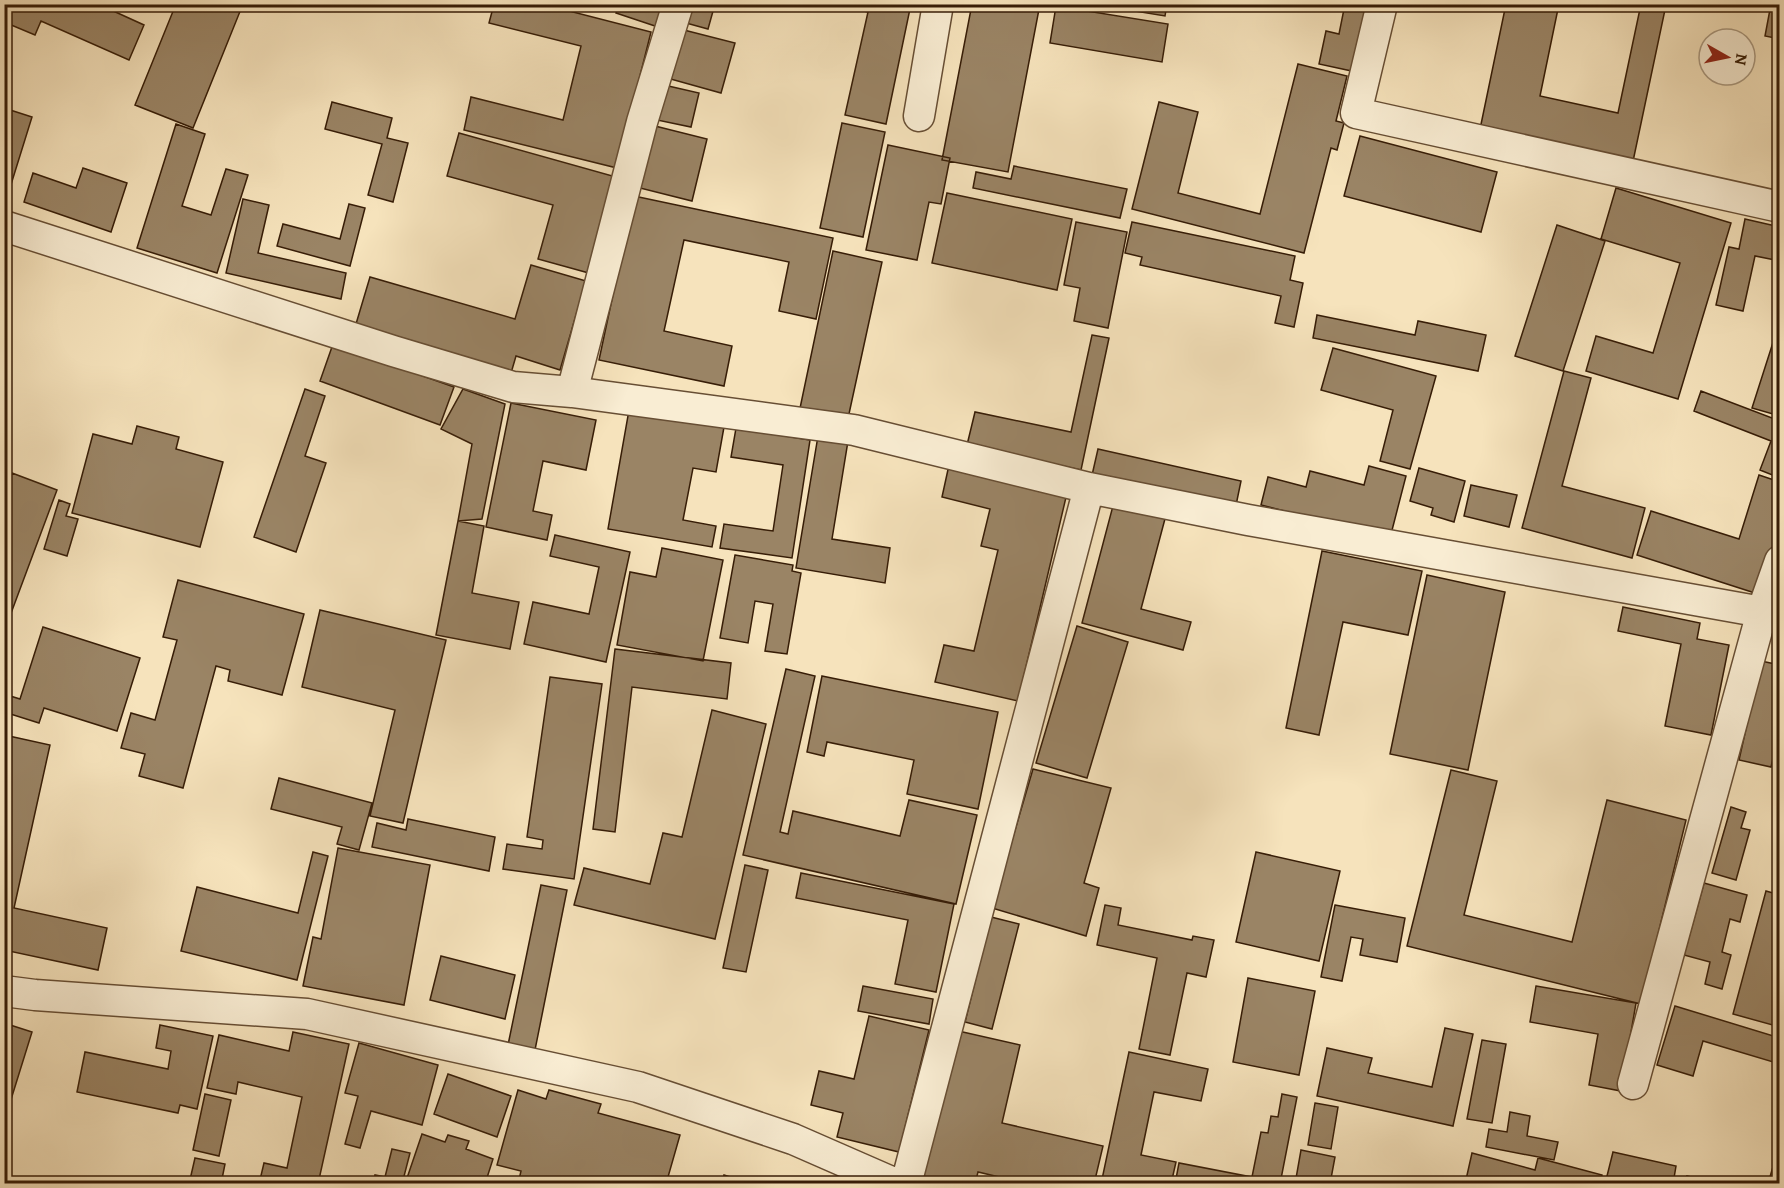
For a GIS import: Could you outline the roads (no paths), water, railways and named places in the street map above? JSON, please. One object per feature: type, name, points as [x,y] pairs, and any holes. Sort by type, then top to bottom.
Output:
[{"type":"street","points":[[572,392],[642,122],[678,4]]},
{"type":"street","points":[[919,116],[938,4]]},
{"type":"street","points":[[1382,4],[1356,113],[1779,207]]},
{"type":"street","points":[[4,226],[393,351],[513,387],[572,392],[854,430],[1089,488],[1248,520],[1762,612]]},
{"type":"street","points":[[906,1184],[1089,488]]},
{"type":"street","points":[[1633,1084],[1762,612],[1779,561]]},
{"type":"street","points":[[4,991],[307,1014],[638,1088],[792,1139],[896,1184]]}]
